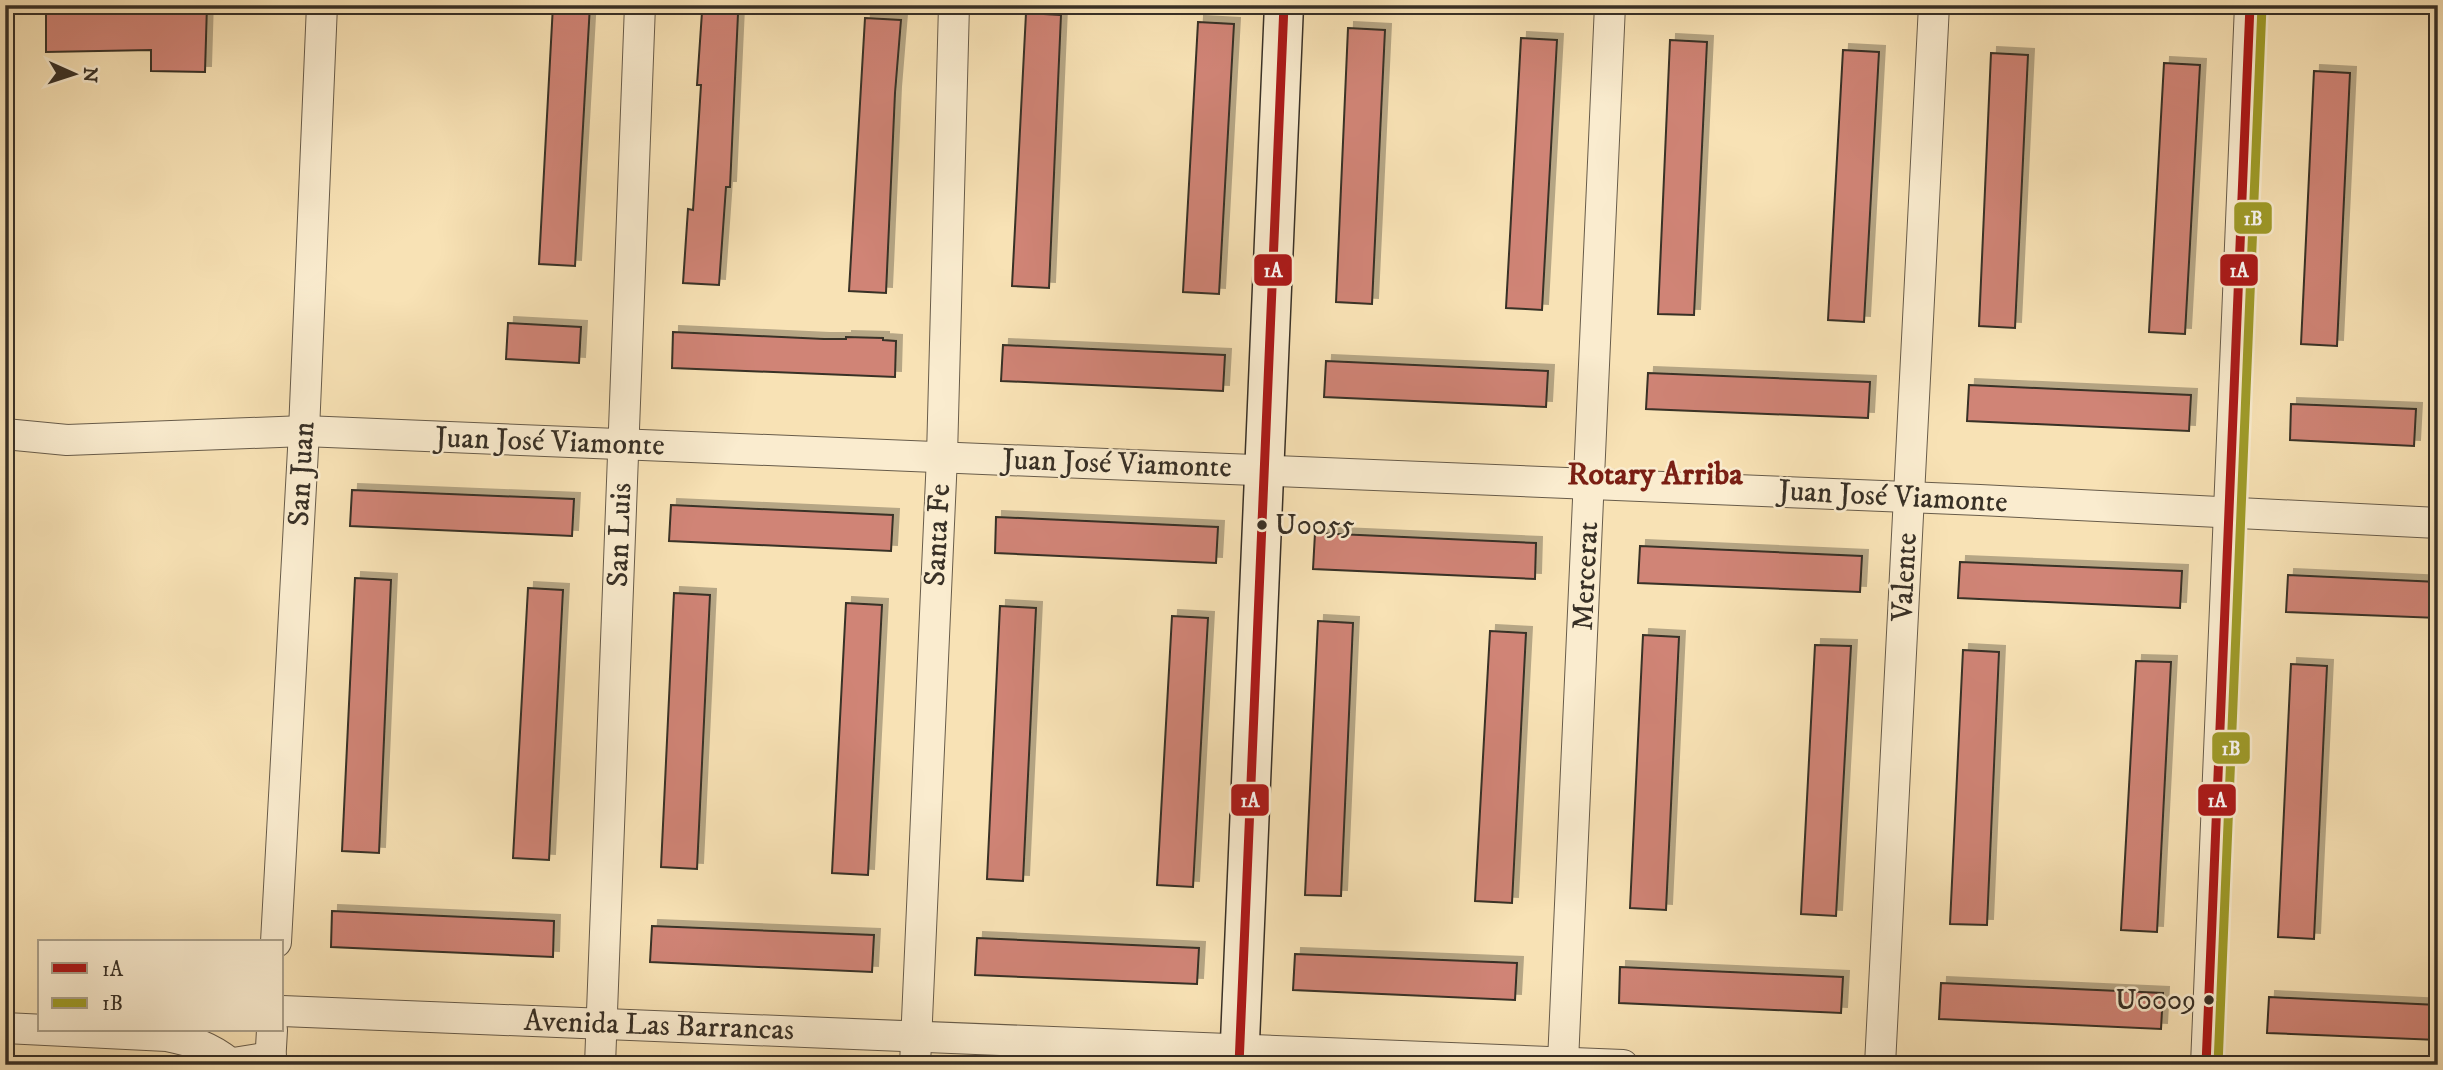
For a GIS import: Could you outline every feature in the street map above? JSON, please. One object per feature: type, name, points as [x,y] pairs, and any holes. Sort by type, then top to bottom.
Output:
[{"type":"street","name":"San Juan","points":[[276,940],[304,431],[323,5]]},
{"type":"street","name":"San Luis","points":[[600,1065],[640,5]]},
{"type":"street","name":"Santa Fe","points":[[916,1051],[942,456],[954,5]]},
{"type":"street","points":[[1239,1057],[1284,5]]},
{"type":"street","name":"Mercerat","points":[[1563,1062],[1610,5]]},
{"type":"street","name":"Valente","points":[[1880,1065],[1934,5]]},
{"type":"street","points":[[2206,1065],[2250,5]]},
{"type":"street","name":"Juan José Viamonte","points":[[5,434],[67,440],[304,431],[1909,497],[2438,523]]},
{"type":"street","name":"Avenida Las Barrancas","points":[[284,1011],[601,1024],[916,1051],[1623,1065]]},
{"type":"street","points":[[5,1028],[38,1030]]},
{"type":"street","points":[[86,1032],[167,1036],[214,1050],[225,1064],[271,1050]]},
{"type":"building","points":[[152,5],[207,5],[205,72],[151,71],[151,50],[46,52],[46,9],[152,8]]},
{"type":"building","points":[[553,5],[590,5],[575,266],[539,264]]},
{"type":"building","points":[[702,12],[738,14],[730,187],[726,187],[719,285],[683,283],[688,209],[693,210],[701,85],[697,85]]},
{"type":"building","points":[[1026,13],[1061,15],[1049,288],[1012,286]]},
{"type":"building","points":[[865,18],[901,20],[886,293],[849,291]]},
{"type":"building","points":[[1198,22],[1234,24],[1219,294],[1183,292]]},
{"type":"building","points":[[1348,28],[1385,30],[1372,304],[1336,302]]},
{"type":"building","points":[[1521,38],[1557,40],[1542,310],[1506,308]]},
{"type":"building","points":[[1670,40],[1707,42],[1694,315],[1658,314]]},
{"type":"building","points":[[1843,50],[1879,52],[1864,322],[1828,320]]},
{"type":"building","points":[[1991,53],[2028,55],[2015,328],[1979,326]]},
{"type":"building","points":[[2164,63],[2200,65],[2185,334],[2149,332]]},
{"type":"building","points":[[2314,71],[2350,73],[2337,346],[2301,344]]},
{"type":"building","points":[[508,323],[581,327],[579,363],[506,359]]},
{"type":"building","points":[[673,332],[824,339],[883,338],[896,341],[895,377],[672,368]]},
{"type":"building","points":[[1003,345],[1225,355],[1223,391],[1001,381]]},
{"type":"building","points":[[1326,361],[1548,371],[1546,407],[1324,397]]},
{"type":"building","points":[[1648,373],[1870,382],[1868,418],[1646,409]]},
{"type":"building","points":[[1969,385],[2191,395],[2189,431],[1967,421]]},
{"type":"building","points":[[2291,404],[2416,409],[2414,446],[2290,440]]},
{"type":"building","points":[[352,490],[574,499],[572,536],[350,526]]},
{"type":"building","points":[[671,505],[893,515],[891,551],[669,541]]},
{"type":"building","points":[[996,517],[1218,527],[1216,563],[995,553]]},
{"type":"building","points":[[1315,533],[1536,543],[1535,579],[1313,569]]},
{"type":"building","points":[[1640,546],[1862,556],[1860,592],[1638,583]]},
{"type":"building","points":[[1960,562],[2182,571],[2180,608],[1958,598]]},
{"type":"building","points":[[2288,575],[2438,582],[2438,618],[2286,612]]},
{"type":"building","points":[[355,578],[391,580],[379,853],[342,851]]},
{"type":"building","points":[[528,588],[563,590],[549,860],[513,858]]},
{"type":"building","points":[[674,593],[710,595],[697,869],[661,867]]},
{"type":"building","points":[[846,603],[882,605],[868,875],[832,873]]},
{"type":"building","points":[[1000,606],[1036,608],[1023,881],[987,879]]},
{"type":"building","points":[[1172,616],[1208,618],[1193,887],[1157,885]]},
{"type":"building","points":[[1318,621],[1353,623],[1341,896],[1305,895]]},
{"type":"building","points":[[1490,631],[1526,633],[1512,903],[1475,901]]},
{"type":"building","points":[[1643,635],[1679,637],[1666,910],[1630,908]]},
{"type":"building","points":[[1815,645],[1851,646],[1836,916],[1801,914]]},
{"type":"building","points":[[1963,650],[1999,652],[1987,925],[1950,924]]},
{"type":"building","points":[[2136,661],[2171,662],[2157,932],[2121,930]]},
{"type":"building","points":[[2291,664],[2327,666],[2314,939],[2278,937]]},
{"type":"building","points":[[332,911],[554,921],[553,957],[331,947]]},
{"type":"building","points":[[652,926],[874,935],[872,972],[650,962]]},
{"type":"building","points":[[977,938],[1199,948],[1197,984],[975,975]]},
{"type":"building","points":[[1295,954],[1517,963],[1515,1000],[1293,990]]},
{"type":"building","points":[[1620,967],[1843,977],[1841,1013],[1619,1003]]},
{"type":"building","points":[[1941,983],[2163,993],[2161,1029],[1939,1019]]},
{"type":"building","points":[[2269,997],[2438,1005],[2438,1040],[2267,1033]]},
{"type":"transit line","name":"1A","points":[[1239,1065],[1284,5]]},
{"type":"transit line","name":"1A","points":[[2206,1065],[2250,5]]},
{"type":"transit line","name":"1B","points":[[2218,1065],[2262,6]]},
{"type":"place","name":"U0055","points":[[1262,525]]},
{"type":"place","name":"U0009","points":[[2209,1000]]},
{"type":"district","name":"Rotary Arriba","points":[[1655,475]]}]
